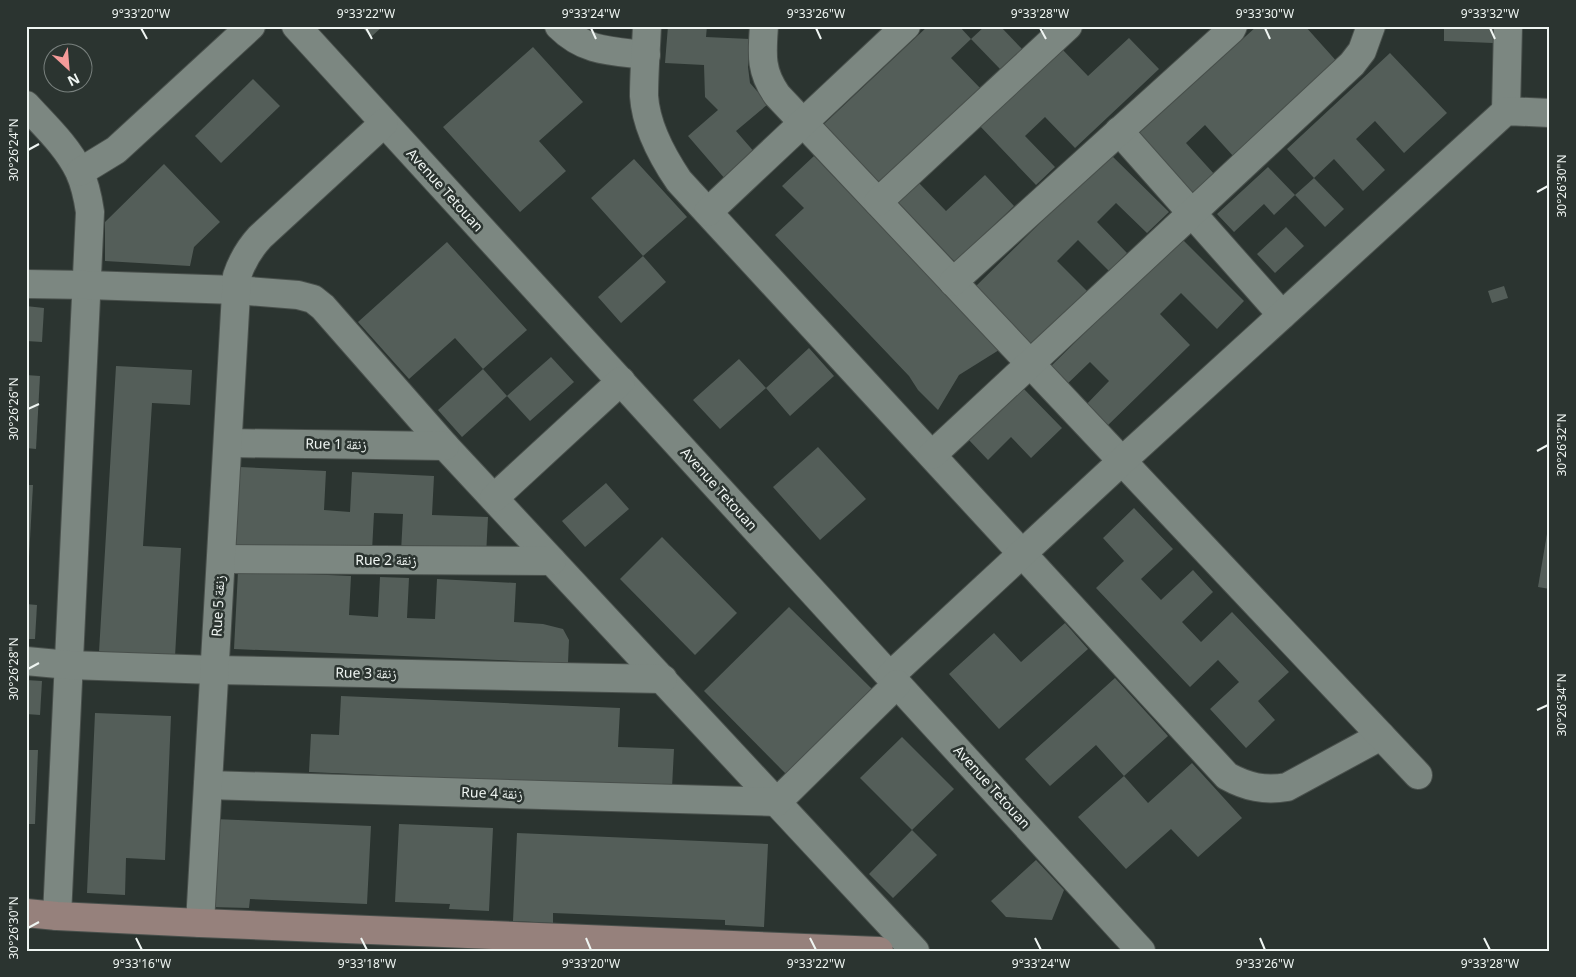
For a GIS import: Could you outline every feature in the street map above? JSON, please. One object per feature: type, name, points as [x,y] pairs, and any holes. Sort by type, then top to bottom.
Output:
[{"type":"street","points":[[80,172],[116,150],[251,26]]},
{"type":"street","name":"Avenue Tetouan","points":[[296,26],[1141,951]]},
{"type":"street","points":[[559,26],[575,40],[588,47],[646,55]]},
{"type":"street","points":[[647,26],[646,104],[658,147],[679,181],[1227,776],[1240,783],[1264,789],[1287,787],[1381,736]]},
{"type":"street","points":[[764,26],[762,54],[765,75],[777,95],[1418,775]]},
{"type":"street","points":[[708,212],[906,26]]},
{"type":"street","points":[[878,202],[1068,26]]},
{"type":"street","points":[[953,282],[1231,30],[1233,26]]},
{"type":"street","points":[[932,455],[1352,64],[1362,51],[1371,26]]},
{"type":"street","points":[[1506,111],[1508,26]]},
{"type":"street","points":[[26,105],[58,139],[70,155],[80,172],[90,212],[57,916]]},
{"type":"street","points":[[777,802],[894,680],[1022,553],[1506,111],[1550,113]]},
{"type":"street","name":"Rue 5 زنقة","points":[[200,923],[216,670],[237,276],[242,262],[260,237],[384,123]]},
{"type":"street","points":[[1119,131],[1282,315]]},
{"type":"street","points":[[26,284],[236,290],[298,295],[313,299],[333,317],[445,446],[915,951]]},
{"type":"street","points":[[494,498],[621,382]]},
{"type":"street","name":"Rue 1 زنقة","points":[[228,443],[445,446]]},
{"type":"street","name":"Rue 2 زنقة","points":[[221,559],[552,561]]},
{"type":"street","name":"Rue 3 زنقة","points":[[26,661],[69,665],[216,670],[663,679]]},
{"type":"street","name":"Rue 4 زنقة","points":[[208,785],[777,802]]},
{"type":"street","points":[[26,913],[717,948],[879,951]]},
{"type":"building","points":[[361,26],[383,26],[371,37]]},
{"type":"building","points":[[668,26],[707,26],[706,37],[750,39],[748,67],[750,83],[768,104],[736,131],[756,154],[726,180],[688,136],[718,110],[705,97],[704,65],[665,63]]},
{"type":"building","points":[[928,26],[959,26],[971,39],[951,58],[981,89],[881,184],[824,124]]},
{"type":"building","points":[[985,26],[1000,26],[1023,50],[1001,70],[971,39]]},
{"type":"building","points":[[1257,26],[1305,26],[1339,64],[1234,157],[1205,125],[1186,143],[1215,175],[1193,194],[1139,133]]},
{"type":"building","points":[[1444,26],[1493,26],[1493,43],[1444,41]]},
{"type":"building","points":[[1129,38],[1159,69],[1075,148],[1045,117],[1025,136],[1055,167],[1036,185],[979,125],[1061,48],[1088,76]]},
{"type":"building","points":[[533,47],[583,102],[539,141],[566,171],[520,212],[443,127]]},
{"type":"building","points":[[1390,53],[1447,113],[1404,153],[1375,121],[1356,139],[1385,170],[1363,191],[1334,159],[1314,178],[1287,149]]},
{"type":"building","points":[[253,79],[280,106],[221,163],[195,136]]},
{"type":"building","points":[[1110,154],[1169,212],[1147,233],[1116,203],[1097,222],[1127,253],[1109,271],[1078,240],[1057,261],[1088,292],[1029,349],[971,291]]},
{"type":"building","points":[[814,156],[999,350],[959,375],[938,410],[918,390],[909,376],[775,235],[804,208],[782,186]]},
{"type":"building","points":[[634,159],[687,217],[643,256],[591,198]]},
{"type":"building","points":[[164,164],[220,222],[194,247],[190,266],[105,261],[105,222]]},
{"type":"building","points":[[1268,167],[1295,195],[1274,215],[1264,204],[1234,232],[1217,214]]},
{"type":"building","points":[[985,175],[1014,206],[955,262],[898,202],[919,183],[946,211]]},
{"type":"building","points":[[1314,178],[1344,209],[1325,227],[1295,195]]},
{"type":"building","points":[[1286,227],[1304,246],[1275,273],[1257,254]]},
{"type":"building","points":[[1181,238],[1244,301],[1217,329],[1181,293],[1160,314],[1190,345],[1104,429],[1083,408],[1109,381],[1090,362],[1063,388],[1046,371]]},
{"type":"building","points":[[447,242],[527,330],[483,369],[455,338],[409,379],[358,322]]},
{"type":"building","points":[[643,256],[666,282],[621,323],[598,297]]},
{"type":"building","points":[[1504,286],[1508,298],[1492,303],[1488,291]]},
{"type":"building","points":[[26,306],[44,308],[42,342],[26,341]]},
{"type":"building","points":[[809,348],[834,376],[790,416],[766,388]]},
{"type":"building","points":[[551,357],[574,382],[530,421],[507,396]]},
{"type":"building","points":[[739,359],[766,388],[720,429],[693,400]]},
{"type":"building","points":[[116,366],[192,370],[190,405],[152,403],[143,546],[181,548],[175,657],[99,652]]},
{"type":"building","points":[[483,369],[507,396],[462,437],[438,410]]},
{"type":"building","points":[[26,375],[40,376],[36,449],[26,448]]},
{"type":"building","points":[[1022,387],[1062,428],[1031,458],[1011,437],[988,460],[968,439]]},
{"type":"building","points":[[818,447],[866,499],[820,540],[773,487]]},
{"type":"building","points":[[240,467],[326,471],[324,510],[350,512],[352,472],[434,476],[432,515],[488,517],[486,556],[401,552],[403,514],[374,513],[372,551],[236,545]]},
{"type":"building","points":[[606,483],[629,509],[585,547],[562,521]]},
{"type":"building","points":[[26,485],[33,485],[29,557],[26,556]]},
{"type":"building","points":[[1134,508],[1173,549],[1141,579],[1161,600],[1193,570],[1213,592],[1182,622],[1201,642],[1232,612],[1289,672],[1258,701],[1275,720],[1246,748],[1210,709],[1239,682],[1218,660],[1190,687],[1096,588],[1124,561],[1103,538]]},
{"type":"building","points":[[1550,522],[1550,589],[1538,587]]},
{"type":"building","points":[[662,537],[737,613],[695,655],[620,579]]},
{"type":"building","points":[[238,571],[351,576],[349,615],[378,617],[380,577],[409,578],[407,618],[435,619],[437,579],[516,583],[514,622],[543,624],[563,629],[569,640],[568,663],[234,649]]},
{"type":"building","points":[[26,604],[37,605],[35,639],[26,639]]},
{"type":"building","points":[[789,607],[873,690],[787,775],[704,691]]},
{"type":"building","points":[[1065,623],[1088,649],[999,729],[949,674],[994,633],[1021,662]]},
{"type":"building","points":[[1115,678],[1168,736],[1124,776],[1096,745],[1050,786],[1025,759]]},
{"type":"building","points":[[26,680],[42,681],[40,715],[26,714]]},
{"type":"building","points":[[341,696],[620,708],[618,747],[674,749],[672,788],[309,772],[311,734],[339,735]]},
{"type":"building","points":[[95,713],[171,716],[165,860],[126,858],[125,895],[87,893]]},
{"type":"building","points":[[902,737],[954,789],[912,830],[860,778]]},
{"type":"building","points":[[26,750],[38,750],[35,824],[26,824]]},
{"type":"building","points":[[1192,763],[1242,818],[1198,857],[1171,829],[1126,869],[1078,817],[1124,776],[1148,803]]},
{"type":"building","points":[[214,819],[371,826],[367,904],[250,899],[249,908],[210,907]]},
{"type":"building","points":[[399,824],[493,828],[489,911],[449,909],[450,904],[395,902]]},
{"type":"building","points":[[912,830],[937,855],[893,898],[869,874]]},
{"type":"building","points":[[517,833],[768,844],[764,927],[725,925],[725,920],[553,913],[553,923],[513,921]]},
{"type":"building","points":[[1036,860],[1064,890],[1052,920],[1006,917],[991,901]]}]
